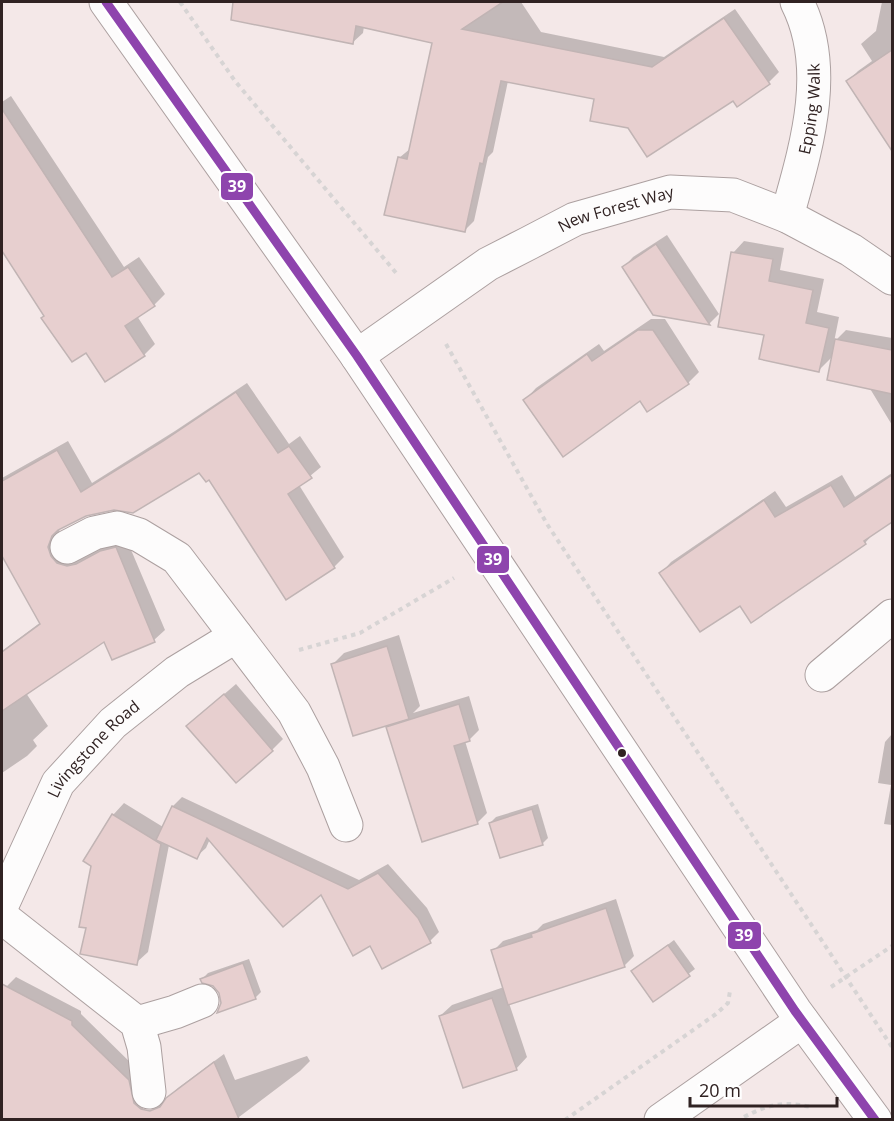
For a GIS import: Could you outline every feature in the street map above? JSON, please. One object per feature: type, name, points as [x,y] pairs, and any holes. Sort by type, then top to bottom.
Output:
[{"type":"street","points":[[106,2],[357,356],[798,1016],[875,1119]]},
{"type":"street","name":"Epping Walk","points":[[787,216],[807,142],[814,80],[806,20],[797,2]]},
{"type":"street","name":"New Forest Way","points":[[357,356],[488,264],[575,219],[670,192],[733,195],[787,216],[851,250],[892,278]]},
{"type":"street","points":[[67,547],[94,533],[117,528],[139,535],[177,558],[294,712],[323,767],[346,825]]},
{"type":"street","points":[[822,675],[892,616]]},
{"type":"street","name":"Livingstone Road","points":[[2,905],[58,783],[113,723],[177,672],[236,636]]},
{"type":"street","points":[[2,917],[137,1023],[144,1047],[149,1092]]},
{"type":"street","points":[[137,1023],[202,1001]]},
{"type":"street","points":[[661,1119],[798,1016]]},
{"type":"path","points":[[180,2],[235,81],[426,308],[547,524],[892,1047]]},
{"type":"path","points":[[255,662],[360,633],[491,556]]},
{"type":"path","points":[[798,1016],[845,978],[892,946]]},
{"type":"path","points":[[565,1119],[716,1014],[728,1002],[731,986]]},
{"type":"path","points":[[739,1119],[765,1106],[792,1102],[818,1108]]},
{"type":"building","points":[[233,2],[503,2],[462,29],[652,67],[724,18],[770,84],[737,107],[733,101],[647,157],[628,128],[590,121],[594,99],[501,81],[465,232],[384,215],[398,157],[407,159],[432,43],[356,26],[353,44],[231,20]]},
{"type":"building","points":[[892,50],[892,151],[846,81]]},
{"type":"building","points":[[2,109],[112,277],[128,267],[155,306],[125,326],[145,356],[105,382],[86,353],[72,362],[41,318],[44,316],[2,251]]},
{"type":"building","points":[[656,244],[710,325],[653,315],[622,267]]},
{"type":"building","points":[[731,252],[773,259],[769,281],[813,290],[806,323],[829,328],[819,372],[759,359],[764,335],[718,327]]},
{"type":"building","points":[[638,330],[653,330],[689,384],[647,412],[640,401],[563,457],[523,400],[587,354],[592,361]]},
{"type":"building","points":[[835,339],[892,350],[892,394],[827,380]]},
{"type":"building","points":[[236,392],[278,453],[289,446],[312,478],[288,494],[335,568],[286,600],[209,480],[206,482],[199,473],[133,513],[114,510],[86,516],[58,530],[52,536],[48,547],[51,556],[57,563],[67,566],[76,564],[100,551],[116,547],[155,642],[112,660],[104,642],[2,711],[2,652],[40,624],[2,556],[2,481],[57,450],[81,492]]},
{"type":"building","points":[[892,475],[892,522],[864,541],[866,544],[751,623],[740,606],[700,632],[659,573],[764,500],[775,517],[831,485],[844,507]]},
{"type":"building","points":[[387,646],[409,719],[353,736],[331,664]]},
{"type":"building","points":[[224,694],[273,751],[236,783],[186,726]]},
{"type":"building","points":[[459,704],[470,741],[454,746],[478,824],[422,842],[386,727]]},
{"type":"building","points":[[172,806],[348,889],[378,873],[418,918],[431,943],[382,969],[370,946],[353,956],[321,895],[283,927],[207,838],[197,859],[156,840]]},
{"type":"building","points":[[532,809],[543,845],[500,858],[489,823]]},
{"type":"building","points":[[112,814],[161,844],[137,965],[80,954],[86,928],[79,927],[91,866],[83,861]]},
{"type":"building","points":[[606,908],[625,967],[508,1005],[491,950],[532,937],[531,934]]},
{"type":"building","points":[[668,945],[690,976],[653,1002],[631,971]]},
{"type":"building","points":[[243,963],[256,999],[217,1013],[221,1003],[219,993],[213,986],[202,983],[200,979]]},
{"type":"building","points":[[2,984],[72,1021],[72,1025],[129,1080],[134,1103],[141,1109],[150,1111],[160,1107],[166,1098],[214,1062],[239,1119],[2,1119]]},
{"type":"building","points":[[492,998],[517,1070],[463,1088],[439,1016]]},
{"type":"transit line","name":"39","points":[[106,2],[357,356],[795,1011],[875,1120]]}]
